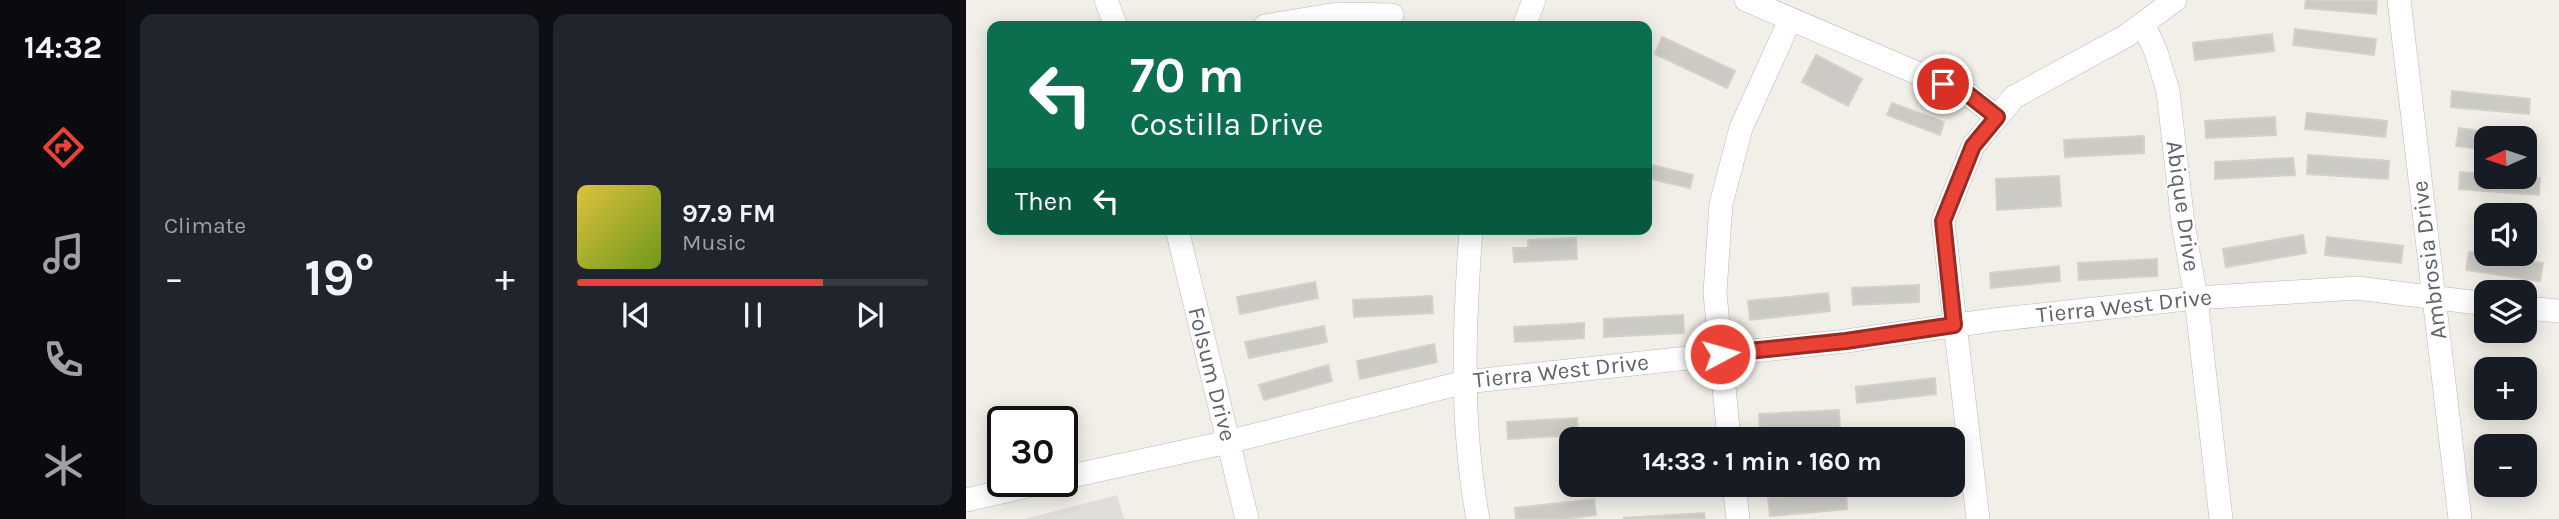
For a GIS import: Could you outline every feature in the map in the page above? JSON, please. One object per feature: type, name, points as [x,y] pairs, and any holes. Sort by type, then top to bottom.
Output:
[{"type":"street","points":[[1106,0],[1114,21]]},
{"type":"street","points":[[1526,21],[1534,0]]},
{"type":"street","points":[[1746,0],[1969,95],[1997,117]]},
{"type":"street","points":[[1978,519],[1943,221],[1973,146],[2014,97],[2126,36],[2175,0]]},
{"type":"street","name":"Ambrosia Drive","points":[[2399,0],[2460,519]]},
{"type":"street","points":[[1295,21],[1336,14],[1392,15]]},
{"type":"street","points":[[1728,427],[1715,293],[1721,204],[1741,128],[1790,20]]},
{"type":"street","name":"Abique Drive","points":[[2143,23],[2156,52],[2168,91],[2183,223],[2196,298],[2221,519]]},
{"type":"street","name":"Folsum Drive","points":[[1178,235],[1247,519]]},
{"type":"street","points":[[1471,235],[1465,317],[1465,421],[1478,519]]},
{"type":"street","name":"Tierra West Drive","points":[[1078,475],[1228,442],[1465,382],[1846,341],[1954,325],[2196,298],[2357,288],[2474,303]]},
{"type":"street","points":[[2537,309],[2559,312]]},
{"type":"street","points":[[966,500],[987,495]]},
{"type":"street","points":[[1735,497],[1738,519]]},
{"type":"shaded area","points":[[1117,495],[1124,519],[1024,519]]},
{"type":"building","points":[[2306,0],[2377,0],[2376,14],[2305,8]]},
{"type":"building","points":[[2295,29],[2376,39],[2374,55],[2293,45]]},
{"type":"building","points":[[2272,34],[2274,51],[2195,60],[2193,43]]},
{"type":"building","points":[[1662,37],[1735,71],[1727,88],[1655,54]]},
{"type":"building","points":[[1816,55],[1862,79],[1848,106],[1802,82]]},
{"type":"building","points":[[2452,91],[2530,99],[2529,114],[2451,107]]},
{"type":"building","points":[[1892,103],[1944,122],[1940,135],[1887,115]]},
{"type":"building","points":[[2307,113],[2387,121],[2385,137],[2305,129]]},
{"type":"building","points":[[2275,117],[2276,135],[2206,138],[2205,121]]},
{"type":"building","points":[[2459,128],[2474,130],[2474,148],[2456,146]]},
{"type":"building","points":[[2144,136],[2144,153],[2065,157],[2064,140]]},
{"type":"building","points":[[2308,155],[2389,161],[2388,179],[2307,174]]},
{"type":"building","points":[[2293,158],[2295,175],[2215,179],[2215,162]]},
{"type":"building","points":[[1652,165],[1693,175],[1690,188],[1652,179]]},
{"type":"building","points":[[2460,172],[2474,173],[2474,189],[2538,189],[2540,178],[2539,195],[2459,189]]},
{"type":"building","points":[[2059,176],[2061,206],[1997,210],[1996,179]]},
{"type":"building","points":[[2303,235],[2306,253],[2226,267],[2223,249]]},
{"type":"building","points":[[2327,237],[2403,246],[2401,263],[2325,255]]},
{"type":"building","points":[[1576,238],[1577,259],[1514,262],[1513,248],[1528,248],[1528,240]]},
{"type":"building","points":[[2469,252],[2474,253],[2474,266],[2537,266],[2537,262],[2543,263],[2540,281],[2466,270]]},
{"type":"building","points":[[2157,259],[2157,276],[2079,280],[2078,263]]},
{"type":"building","points":[[2059,266],[2060,281],[1991,288],[1990,273]]},
{"type":"building","points":[[1315,282],[1318,298],[1240,314],[1237,297]]},
{"type":"building","points":[[1919,285],[1919,302],[1853,305],[1852,288]]},
{"type":"building","points":[[1828,293],[1830,311],[1750,320],[1748,301]]},
{"type":"building","points":[[1432,296],[1433,313],[1354,317],[1353,300]]},
{"type":"building","points":[[1683,315],[1684,333],[1604,337],[1604,319]]},
{"type":"building","points":[[1584,323],[1584,338],[1515,342],[1514,327]]},
{"type":"building","points":[[1324,326],[1327,342],[1249,358],[1245,342]]},
{"type":"building","points":[[1434,344],[1437,362],[1360,379],[1357,361]]},
{"type":"building","points":[[1328,365],[1332,381],[1264,400],[1259,385]]},
{"type":"building","points":[[1935,378],[1936,394],[1857,403],[1856,387]]},
{"type":"building","points":[[1839,410],[1840,427],[1760,427],[1759,414]]},
{"type":"building","points":[[1577,418],[1578,427],[1559,427],[1559,436],[1508,439],[1507,422]]},
{"type":"building","points":[[1846,497],[1847,509],[1770,516],[1768,498]]},
{"type":"building","points":[[1594,499],[1596,515],[1562,519],[1516,519],[1515,508]]},
{"type":"building","points":[[1704,513],[1705,519],[1623,518]]},
{"type":"route","points":[[1720,354],[1846,341],[1954,325],[1943,221],[1973,146],[1997,117],[1969,95],[1943,84]]}]
